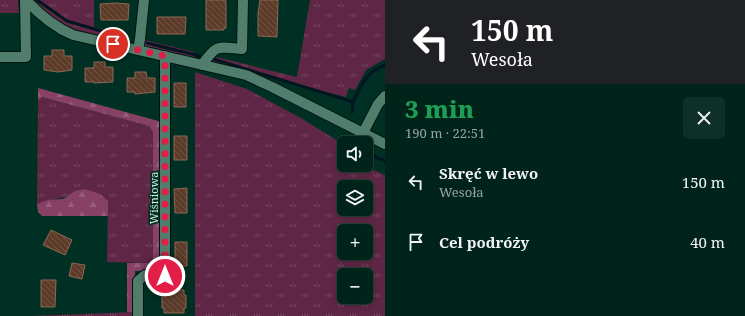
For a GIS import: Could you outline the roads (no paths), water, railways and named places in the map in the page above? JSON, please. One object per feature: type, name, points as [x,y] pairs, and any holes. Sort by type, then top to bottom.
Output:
[{"type":"street","points":[[25,0],[47,20],[67,33],[202,66],[246,75],[385,144]]},
{"type":"street","points":[[0,58],[26,57],[25,0]]},
{"type":"street","points":[[138,50],[144,0]]},
{"type":"street","points":[[202,66],[212,52],[217,48],[242,50],[243,0]]},
{"type":"street","name":"Wiśniowa","points":[[138,316],[138,281],[145,274],[165,276],[165,56]]},
{"type":"street","points":[[363,133],[378,104],[385,96]]},
{"type":"waterway","points":[[37,0],[67,21],[125,38]]},
{"type":"waterway","points":[[147,43],[200,56]]},
{"type":"waterway","points":[[210,58],[353,102],[352,112]]},
{"type":"waterway","points":[[353,102],[368,76],[378,68],[385,65]]},
{"type":"waterway","points":[[373,156],[385,161]]}]
